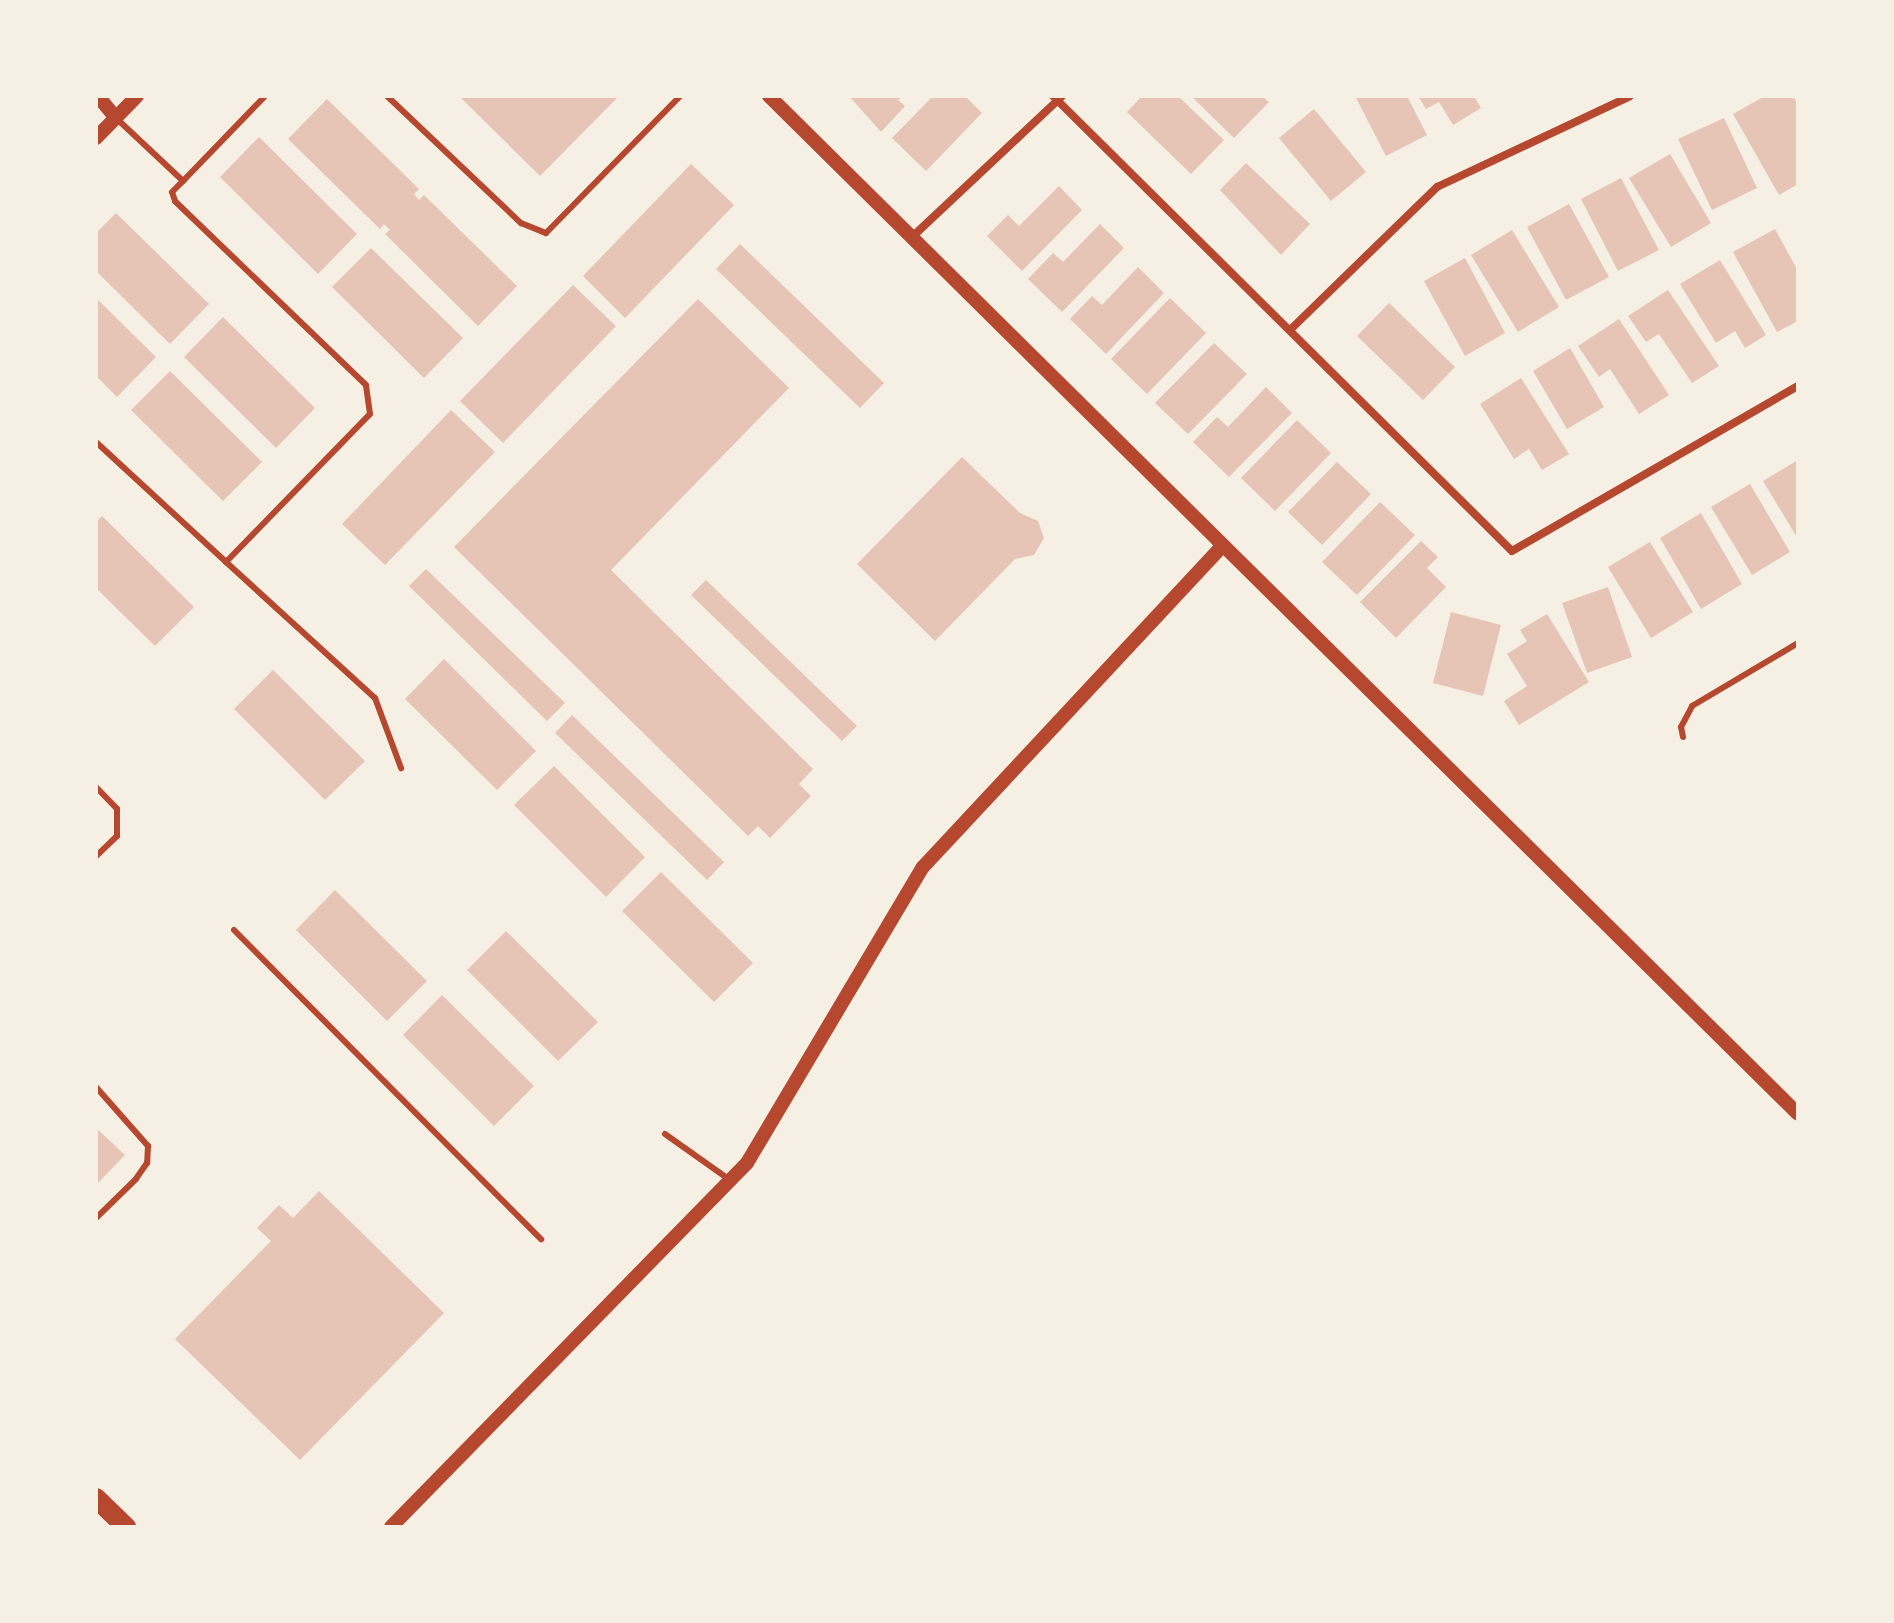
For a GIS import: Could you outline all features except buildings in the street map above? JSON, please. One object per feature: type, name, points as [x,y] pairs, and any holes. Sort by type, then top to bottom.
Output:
[{"type":"main road","points":[[96,1498],[126,1527]]},
{"type":"street","points":[[98,96],[116,118]]},
{"type":"street","points":[[96,138],[137,96]]},
{"type":"street","points":[[769,96],[909,239],[1798,1114]]},
{"type":"street","points":[[1290,330],[1437,187],[1630,96]]},
{"type":"street","points":[[909,239],[1057,98],[1512,551],[1798,386]]},
{"type":"street","points":[[391,1527],[747,1163],[923,867],[1221,547]]},
{"type":"lane","points":[[226,562],[370,414],[366,385],[171,197],[265,96]]},
{"type":"lane","points":[[387,96],[521,223],[546,233],[680,96]]},
{"type":"lane","points":[[116,118],[183,181]]},
{"type":"lane","points":[[96,442],[375,698],[401,768]]},
{"type":"lane","points":[[1683,737],[1681,727],[1692,706],[1798,643]]},
{"type":"lane","points":[[96,787],[117,809],[117,836],[96,856]]},
{"type":"lane","points":[[234,930],[541,1239]]},
{"type":"lane","points":[[96,1087],[148,1146],[147,1163],[136,1179],[96,1218]]},
{"type":"lane","points":[[665,1134],[730,1180]]}]
